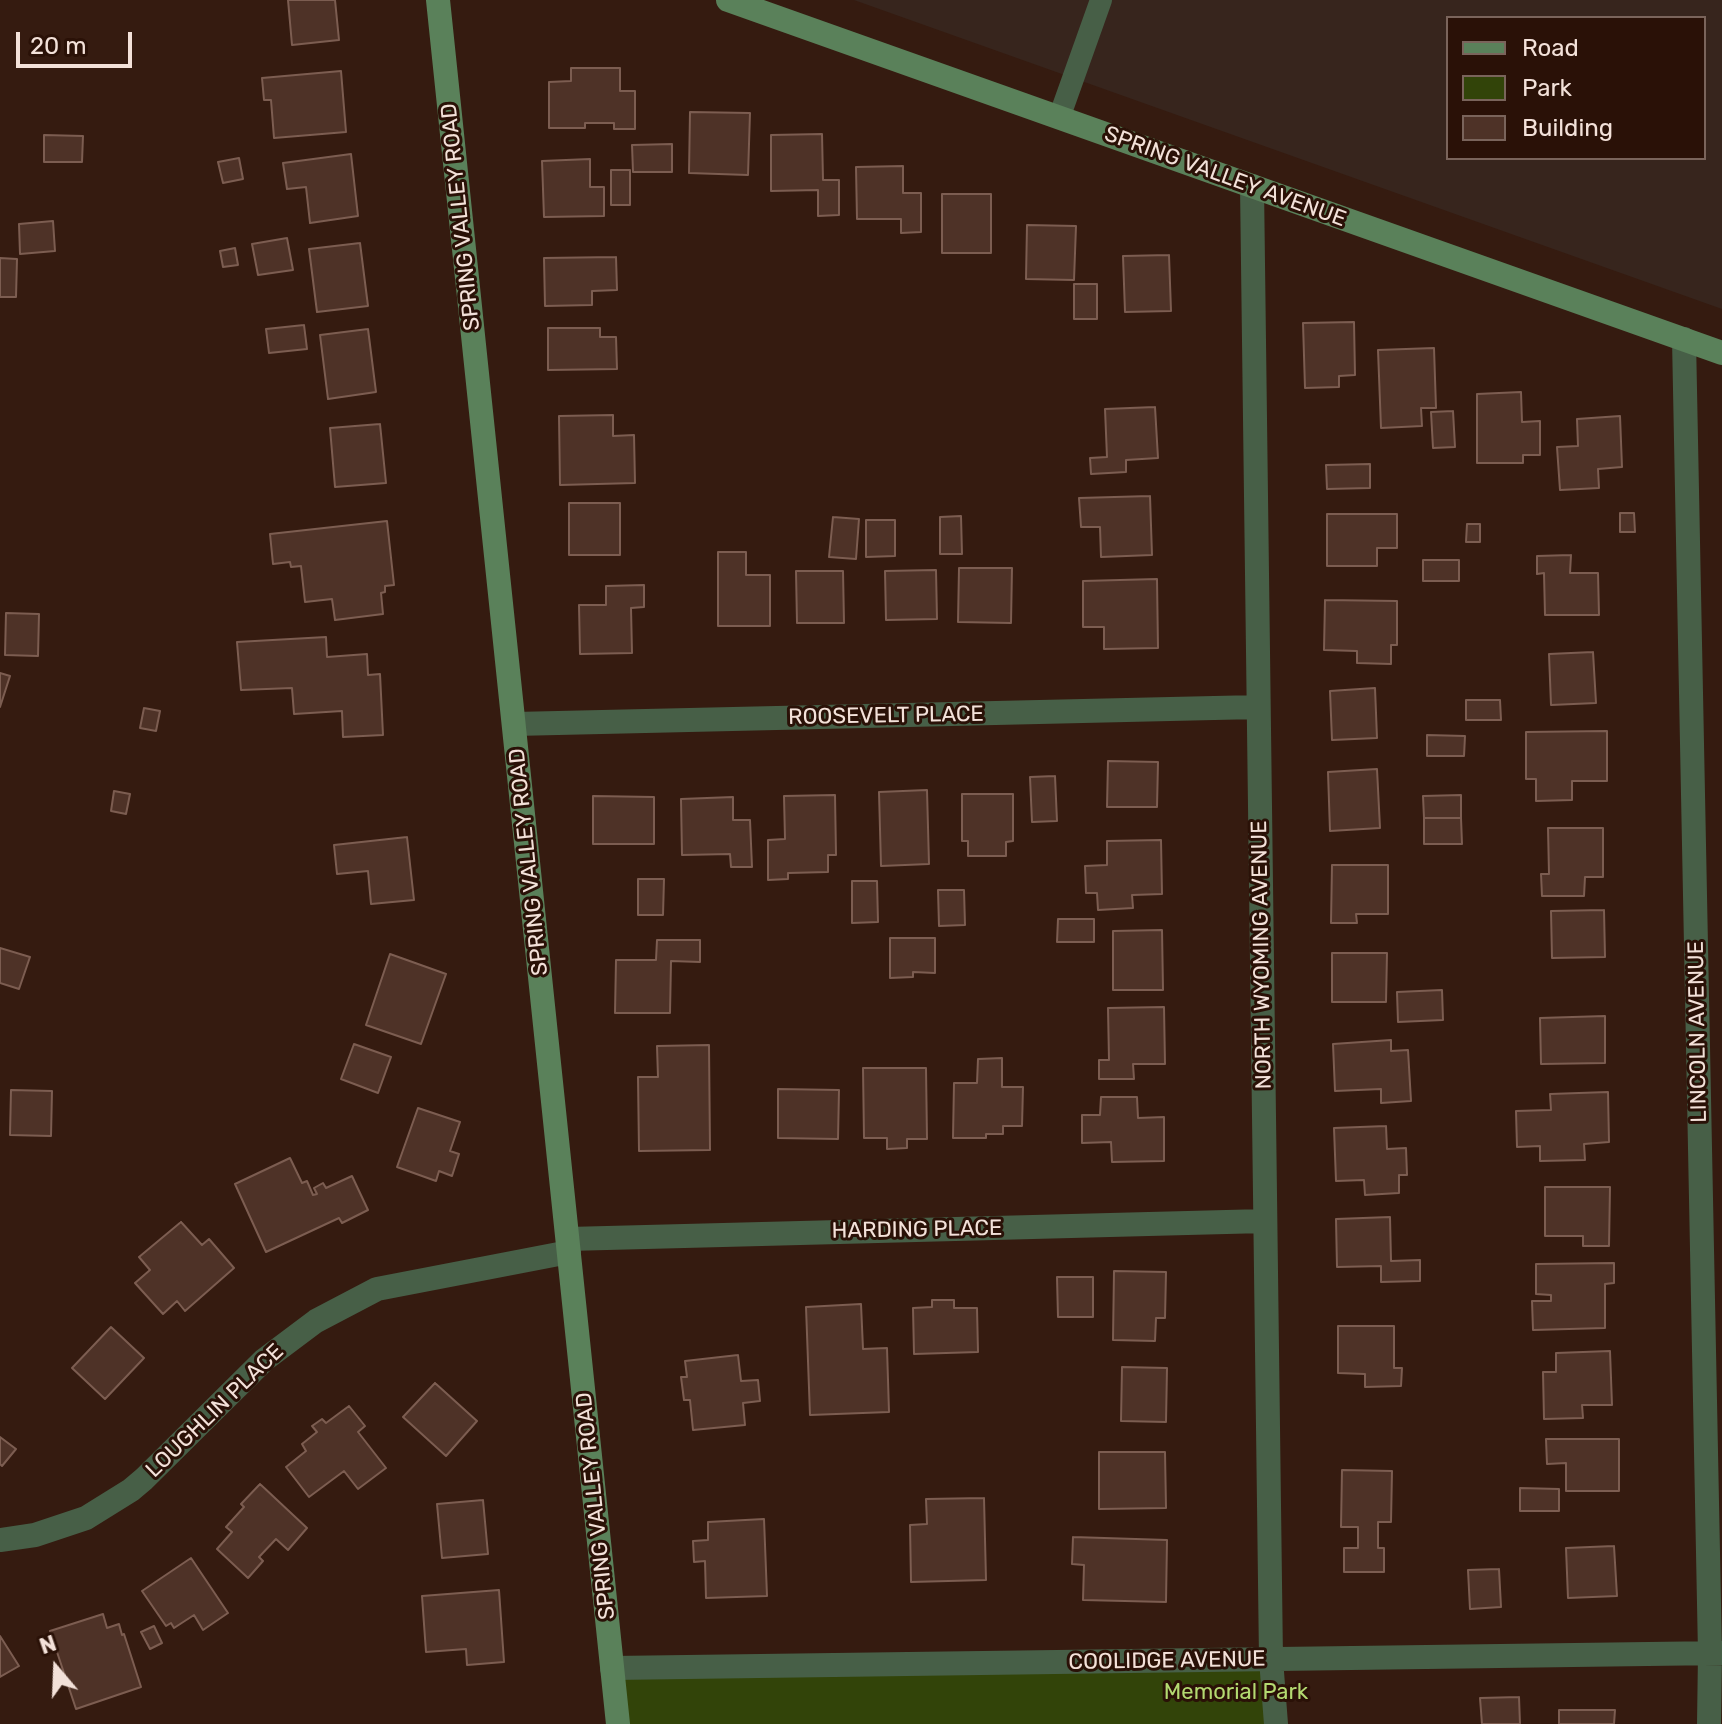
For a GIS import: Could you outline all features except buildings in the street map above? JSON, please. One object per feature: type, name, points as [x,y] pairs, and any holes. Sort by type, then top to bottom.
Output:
[{"type":"street","name":"SPRING VALLEY ROAD","points":[[438,0],[618,1724]]},
{"type":"street","name":"SPRING VALLEY AVENUE","points":[[728,0],[1722,353]]},
{"type":"street","name":"NORTH WYOMING AVENUE","points":[[1252,186],[1271,1659],[1276,1724]]},
{"type":"street","name":"LINCOLN AVENUE","points":[[1684,339],[1716,1653],[1709,1724]]},
{"type":"street","name":"ROOSEVELT PLACE","points":[[514,724],[1258,707]]},
{"type":"street","name":"HARDING PLACE","points":[[568,1245],[1265,1221]]},
{"type":"street","name":"LOUGHLIN PLACE","points":[[0,1540],[35,1535],[86,1518],[131,1490],[264,1360],[316,1321],[377,1289],[568,1245]]},
{"type":"street","name":"COOLIDGE AVENUE","points":[[612,1668],[1716,1653]]},
{"type":"lane","points":[[1059,118],[1101,0]]},
{"type":"shaded area","points":[[854,0],[1722,0],[1722,309]]},
{"type":"green space","name":"Memorial Park","points":[[1271,1659],[1276,1724],[618,1724],[612,1668]]}]
